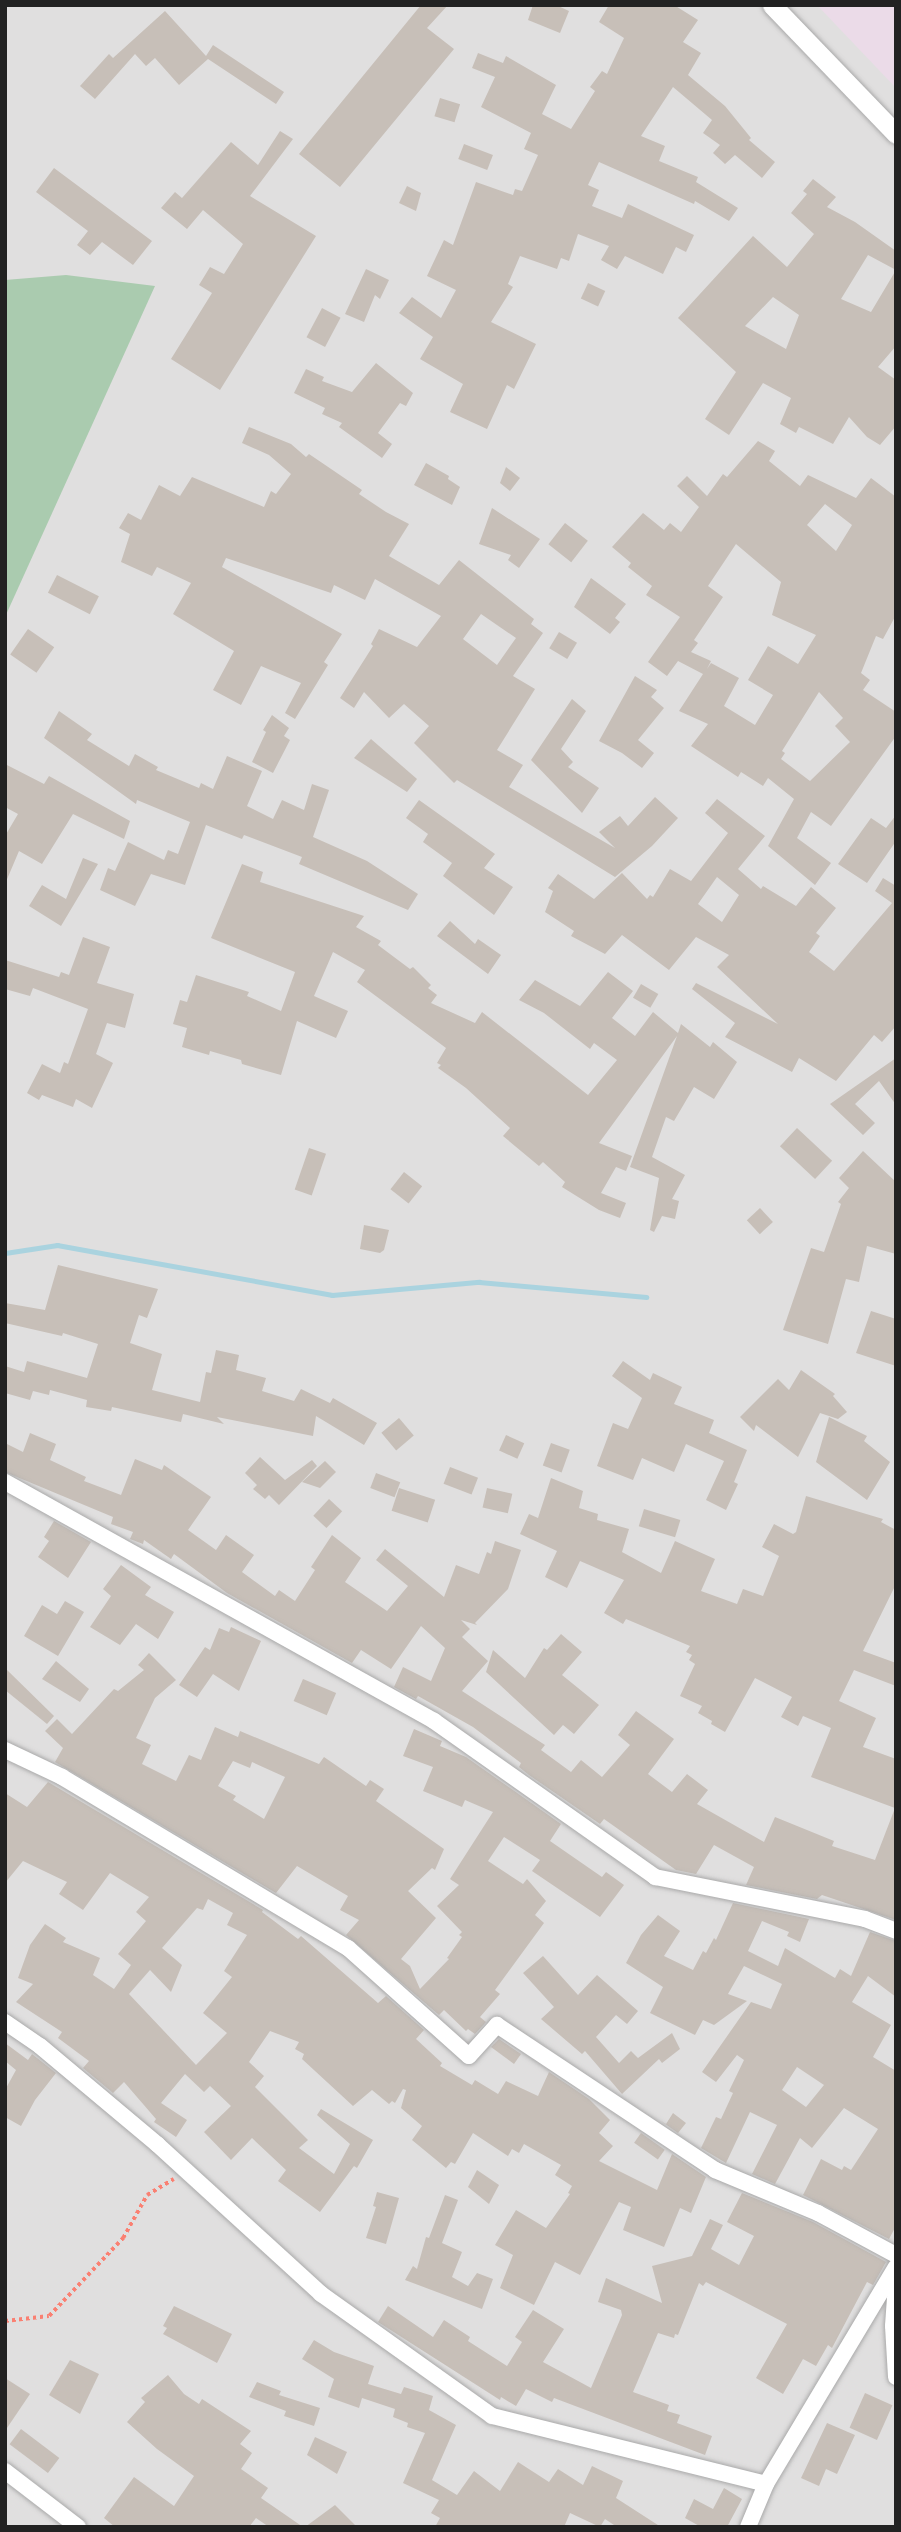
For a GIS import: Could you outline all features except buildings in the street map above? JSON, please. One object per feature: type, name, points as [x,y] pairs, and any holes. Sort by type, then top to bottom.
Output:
[{"type":"street","points":[[772,5],[896,134]]},
{"type":"street","points":[[5,1482],[434,1721],[655,1877],[865,1919],[896,1931]]},
{"type":"street","points":[[5,1750],[62,1777],[348,1948],[469,2056],[497,2025],[715,2170],[818,2213],[896,2255]]},
{"type":"street","points":[[5,2022],[40,2046],[187,2171],[321,2294],[492,2416],[766,2484]]},
{"type":"street","points":[[748,2527],[766,2484],[896,2267]]},
{"type":"street","points":[[896,2284],[893,2326],[896,2377]]},
{"type":"street","points":[[5,2471],[78,2527]]},
{"type":"path","points":[[5,2322],[49,2316],[123,2238],[147,2195],[187,2171]]},
{"type":"shaded area","points":[[5,5],[896,5],[896,2527],[5,2527]]},
{"type":"shaded area","points":[[817,5],[896,5],[896,88]]},
{"type":"green space","points":[[66,275],[155,286],[5,617],[5,280]]},
{"type":"waterway","points":[[5,1253],[57,1245],[332,1295],[479,1282],[646,1297]]}]
